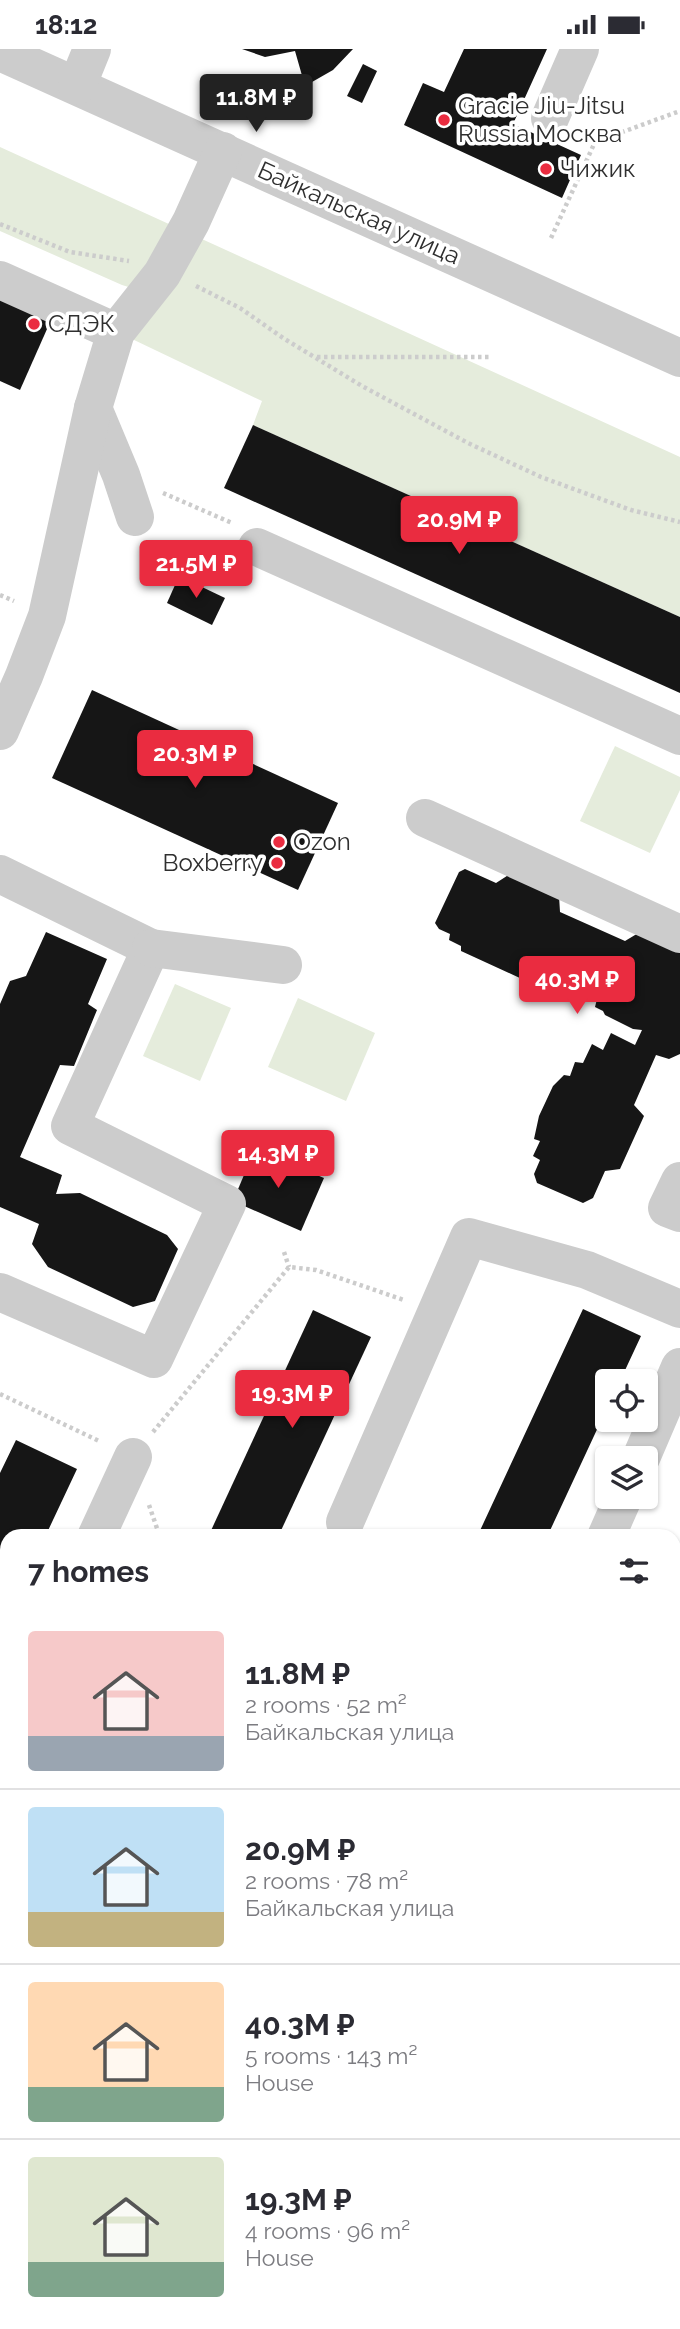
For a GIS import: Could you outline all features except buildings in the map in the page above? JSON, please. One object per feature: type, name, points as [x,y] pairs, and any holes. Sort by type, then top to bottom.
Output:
[{"type":"street","points":[[77,86],[92,49]]},
{"type":"street","points":[[550,118],[580,49]]},
{"type":"street","name":"Байкальская улица","points":[[0,52],[680,358]]},
{"type":"street","points":[[0,731],[12,671],[47,616],[93,408],[116,332],[162,274],[191,222],[223,151]]},
{"type":"street","points":[[0,280],[116,332]]},
{"type":"street","points":[[93,408],[135,517]]},
{"type":"street","points":[[257,547],[680,736]]},
{"type":"street","points":[[425,818],[680,934]]},
{"type":"street","points":[[0,874],[151,949],[283,965]]},
{"type":"street","points":[[0,1292],[154,1359],[227,1205],[70,1126],[151,949]]},
{"type":"street","points":[[680,1181],[667,1208],[680,1213]]},
{"type":"street","points":[[345,1522],[469,1237],[586,1270],[680,1309]]},
{"type":"street","points":[[646,1446],[680,1367]]},
{"type":"street","points":[[100,1529],[133,1457]]},
{"type":"street","points":[[610,1529],[618,1509]]},
{"type":"path","points":[[551,238],[595,142],[680,111]]},
{"type":"path","points":[[550,118],[595,142]]},
{"type":"path","points":[[0,224],[70,252],[140,263],[162,274],[181,279],[240,308],[283,338],[403,410],[541,477],[631,510],[680,522]]},
{"type":"path","points":[[316,357],[489,357]]},
{"type":"path","points":[[121,475],[223,518]]},
{"type":"path","points":[[285,1252],[289,1267]]},
{"type":"path","points":[[289,1267],[316,1270],[412,1303]]},
{"type":"path","points":[[0,1394],[133,1457],[289,1267]]},
{"type":"green space","points":[[0,147],[680,457],[680,617],[253,425],[262,401],[132,339],[151,294],[122,285],[0,231]]},
{"type":"green space","points":[[615,746],[680,777],[680,790],[650,853],[580,821]]},
{"type":"green space","points":[[175,984],[231,1008],[200,1081],[143,1056]]},
{"type":"green space","points":[[298,998],[375,1033],[346,1101],[268,1067]]},
{"type":"place","name":"Gracie Jiu-Jitsu Russia Москва","points":[[444,120]]},
{"type":"place","name":"Чижик","points":[[546,169]]},
{"type":"place","name":"СДЭК","points":[[34,324]]},
{"type":"place","name":"Ozon","points":[[279,842]]},
{"type":"place","name":"Boxberry","points":[[277,863]]}]
